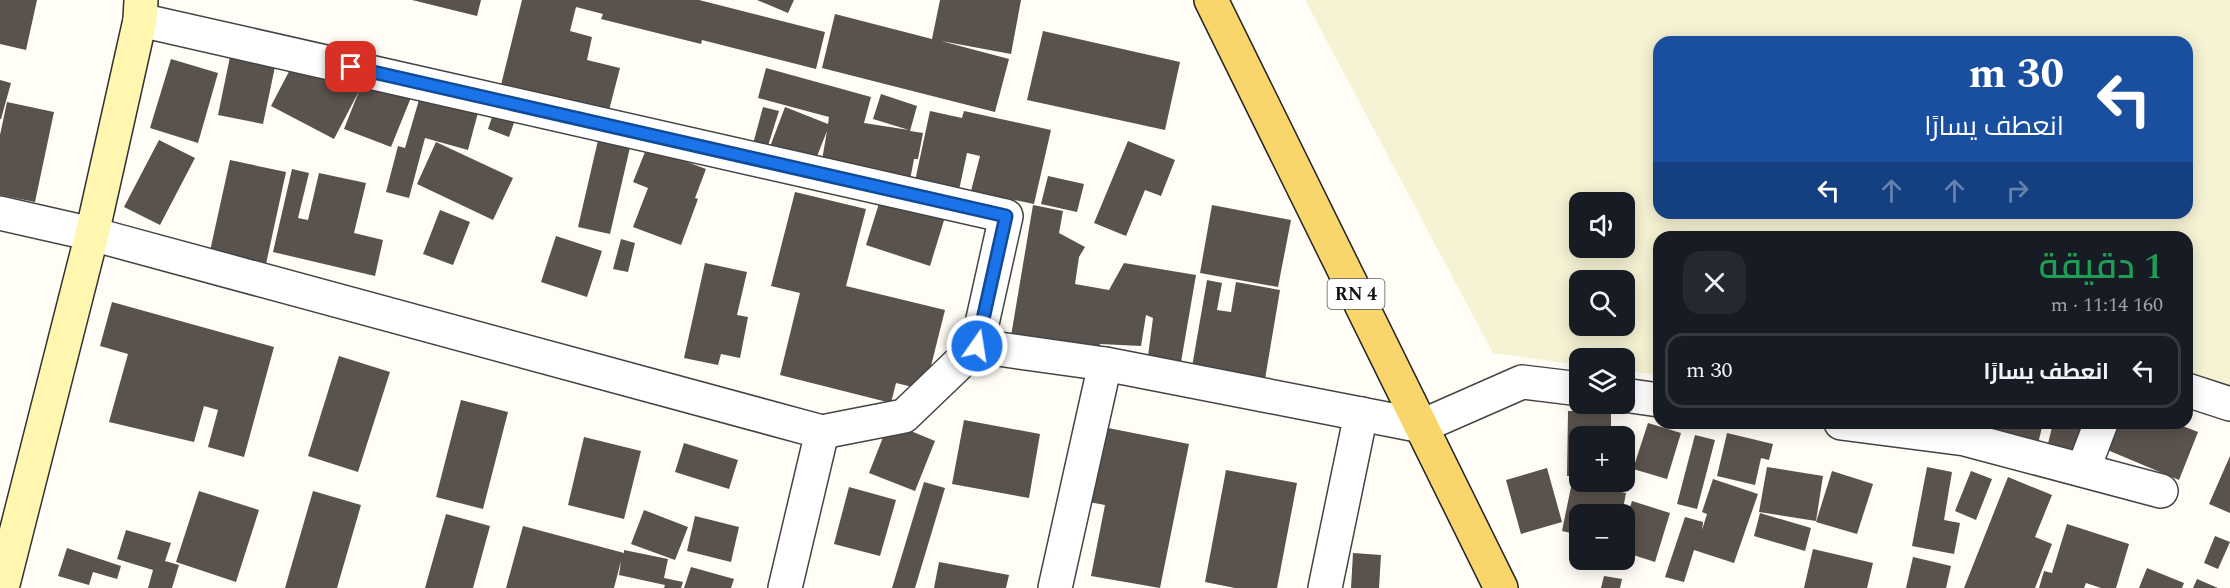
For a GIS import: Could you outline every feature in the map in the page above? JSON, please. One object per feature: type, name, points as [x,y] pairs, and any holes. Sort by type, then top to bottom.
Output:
[{"type":"main road","name":"RN 4","points":[[1211,0],[1501,588]]},
{"type":"main road","points":[[2,588],[92,234],[141,10]]},
{"type":"street","points":[[0,213],[92,234],[822,432],[904,416],[977,346],[1006,216],[141,10]]},
{"type":"street","points":[[977,346],[1105,364],[1422,426],[1522,382],[1569,388]]},
{"type":"street","points":[[1055,588],[1105,364]]},
{"type":"street","points":[[2193,392],[2230,404]]},
{"type":"street","points":[[1635,397],[1653,399]]},
{"type":"street","points":[[1325,588],[1361,414]]},
{"type":"street","points":[[1888,429],[1965,439],[2161,491]]},
{"type":"street","points":[[2084,471],[2100,429]]},
{"type":"street","points":[[785,588],[822,432]]},
{"type":"shaded area","points":[[1305,0],[2230,0],[2230,385],[2193,374],[2193,231],[1653,231],[1653,374],[1635,372],[1635,348],[1569,348],[1569,364],[1493,353]]},
{"type":"building","points":[[0,0],[37,0],[26,50],[0,44]]},
{"type":"building","points":[[412,0],[481,0],[477,16]]},
{"type":"building","points":[[522,0],[699,0],[825,32],[816,69],[702,40],[701,44],[601,19],[603,14],[576,7],[570,31],[592,37],[587,60],[620,68],[607,118],[499,93]]},
{"type":"building","points":[[757,0],[794,0],[788,13]]},
{"type":"building","points":[[940,0],[1021,0],[1011,54],[941,41],[1009,59],[995,112],[822,68],[835,14],[932,39]]},
{"type":"building","points":[[1043,31],[1180,62],[1165,130],[1027,100]]},
{"type":"building","points":[[231,52],[276,62],[263,124],[218,115]]},
{"type":"building","points":[[296,58],[359,91],[334,139],[271,106]]},
{"type":"building","points":[[171,59],[218,73],[198,143],[150,128]]},
{"type":"building","points":[[766,68],[871,97],[864,123],[909,130],[873,119],[881,94],[917,106],[910,131],[923,133],[918,159],[914,159],[910,180],[821,166],[827,131],[812,169],[768,152],[785,107],[828,124],[829,117],[758,98]]},
{"type":"building","points":[[365,76],[412,95],[391,147],[344,129]]},
{"type":"building","points":[[0,80],[11,83],[1,119],[0,119]]},
{"type":"building","points":[[421,93],[479,109],[468,150],[425,138],[409,198],[386,192],[398,146],[405,148]]},
{"type":"building","points":[[7,102],[54,112],[35,202],[0,195],[0,135]]},
{"type":"building","points":[[763,107],[779,111],[767,149],[753,144]]},
{"type":"building","points":[[494,111],[515,120],[509,137],[488,129]]},
{"type":"building","points":[[930,111],[962,118],[964,111],[1051,130],[1034,204],[971,191],[980,156],[967,153],[959,190],[915,181]]},
{"type":"building","points":[[599,136],[631,143],[610,234],[578,227]]},
{"type":"building","points":[[159,140],[195,158],[160,225],[124,207]]},
{"type":"building","points":[[1128,141],[1175,160],[1161,196],[1145,190],[1126,236],[1094,223]]},
{"type":"building","points":[[436,142],[513,178],[493,220],[417,184]]},
{"type":"building","points":[[647,147],[706,169],[681,245],[633,227],[648,188],[633,182]]},
{"type":"building","points":[[230,160],[286,172],[266,264],[210,251]]},
{"type":"building","points":[[292,169],[309,173],[298,218],[308,220],[319,173],[366,183],[354,233],[383,240],[375,276],[273,252]]},
{"type":"building","points":[[1048,176],[1084,184],[1077,212],[1041,204]]},
{"type":"building","points":[[795,192],[866,209],[846,286],[945,310],[925,390],[896,383],[891,403],[780,375],[800,293],[771,286]]},
{"type":"building","points":[[881,197],[945,217],[930,266],[866,245]]},
{"type":"building","points":[[1033,205],[1063,211],[1059,233],[1085,247],[1079,257],[1075,284],[1109,290],[1124,263],[1196,275],[1181,362],[1148,356],[1153,318],[1146,315],[1141,346],[1100,344],[1101,352],[1011,336]]},
{"type":"building","points":[[1212,205],[1291,220],[1278,287],[1200,273]]},
{"type":"building","points":[[440,210],[470,222],[453,265],[423,254]]},
{"type":"building","points":[[556,236],[602,251],[587,297],[541,282]]},
{"type":"building","points":[[621,239],[635,243],[628,272],[613,269]]},
{"type":"building","points":[[705,263],[747,272],[737,315],[748,317],[740,358],[721,354],[718,365],[684,358]]},
{"type":"building","points":[[1207,280],[1222,283],[1217,310],[1231,312],[1236,282],[1280,290],[1265,379],[1192,367]]},
{"type":"building","points":[[112,302],[274,347],[244,457],[208,447],[218,410],[204,406],[194,442],[109,422],[128,354],[100,346]]},
{"type":"building","points":[[339,356],[390,372],[358,472],[308,456]]},
{"type":"building","points":[[461,400],[508,412],[483,509],[436,497]]},
{"type":"building","points":[[1568,411],[1569,414],[1611,414],[1611,426],[1569,426],[1569,476],[1567,476]]},
{"type":"building","points":[[964,420],[1040,434],[1029,498],[952,484]]},
{"type":"building","points":[[889,422],[935,441],[915,491],[869,473]]},
{"type":"building","points":[[1648,423],[1653,425],[1653,429],[1668,429],[1681,433],[1667,479],[1635,470],[1635,463]]},
{"type":"building","points":[[1103,427],[1189,444],[1160,588],[1091,576],[1105,505],[1089,502]]},
{"type":"building","points":[[1973,429],[2042,429],[2037,448],[1972,433]]},
{"type":"building","points":[[2052,429],[2088,429],[2080,460],[2046,452]]},
{"type":"building","points":[[2113,429],[2190,429],[2198,432],[2179,480],[2105,449]]},
{"type":"building","points":[[1727,433],[1773,444],[1769,460],[1761,458],[1755,485],[1717,476]]},
{"type":"building","points":[[1695,435],[1715,440],[1697,509],[1677,504]]},
{"type":"building","points":[[584,437],[641,451],[624,519],[568,505]]},
{"type":"building","points":[[684,443],[738,460],[729,489],[675,472]]},
{"type":"building","points":[[2230,456],[2230,513],[2209,504]]},
{"type":"building","points":[[1767,467],[1823,476],[1816,521],[1759,512]]},
{"type":"building","points":[[1927,467],[1952,472],[1944,520],[1960,523],[1954,554],[1912,546]]},
{"type":"building","points":[[1547,468],[1562,522],[1521,534],[1506,480]]},
{"type":"building","points":[[1226,470],[1297,483],[1277,588],[1235,588],[1205,582]]},
{"type":"building","points":[[1832,471],[1873,484],[1857,534],[1816,522]]},
{"type":"building","points":[[1971,471],[1992,479],[1976,520],[1955,511]]},
{"type":"building","points":[[2008,477],[2052,495],[2035,537],[2052,544],[2035,588],[1964,588]]},
{"type":"building","points":[[1713,479],[1758,494],[1734,563],[1694,550],[1684,582],[1665,577],[1685,517],[1703,522],[1702,530],[1707,514],[1702,512]]},
{"type":"building","points":[[924,482],[945,488],[915,588],[892,588]]},
{"type":"building","points":[[849,487],[896,500],[880,556],[834,544]]},
{"type":"building","points":[[199,491],[259,510],[236,582],[176,562]]},
{"type":"building","points":[[313,491],[361,505],[337,588],[285,588]]},
{"type":"building","points":[[1570,492],[1626,493],[1624,504],[1569,504],[1569,533],[1562,531]]},
{"type":"building","points":[[1632,501],[1670,513],[1655,562],[1635,556],[1635,504],[1631,504]]},
{"type":"building","points":[[644,510],[688,527],[675,560],[631,544]]},
{"type":"building","points":[[1760,513],[1811,528],[1805,551],[1754,536]]},
{"type":"building","points":[[446,514],[490,526],[473,588],[425,588]]},
{"type":"building","points":[[695,516],[739,527],[731,562],[687,551]]},
{"type":"building","points":[[2067,524],[2129,544],[2116,588],[2101,588],[2086,583],[2084,588],[2039,588],[2044,571],[2052,573]]},
{"type":"building","points":[[523,526],[624,553],[624,550],[668,559],[664,578],[683,582],[681,588],[664,588],[665,585],[619,575],[621,561],[614,588],[506,588]]},
{"type":"building","points":[[126,530],[171,543],[165,561],[179,565],[172,588],[148,588],[153,570],[117,559]]},
{"type":"building","points":[[2215,536],[2230,542],[2218,569],[2204,563]]},
{"type":"building","points":[[67,548],[121,566],[117,579],[93,572],[89,585],[58,576]]},
{"type":"building","points":[[1813,549],[1873,563],[1867,588],[1804,588]]},
{"type":"building","points":[[1353,553],[1381,555],[1379,588],[1351,588]]},
{"type":"building","points":[[1913,557],[1951,566],[1946,588],[1906,588]]},
{"type":"building","points":[[939,562],[1009,575],[1006,588],[934,588]]},
{"type":"building","points":[[691,567],[734,579],[731,588],[684,588]]},
{"type":"building","points":[[2147,568],[2184,583],[2182,588],[2139,588]]},
{"type":"building","points":[[1604,576],[1622,579],[1620,588],[1601,588]]},
{"type":"building","points":[[2197,579],[2218,588],[2193,588]]},
{"type":"route","points":[[351,67],[1006,216],[977,346]]}]
